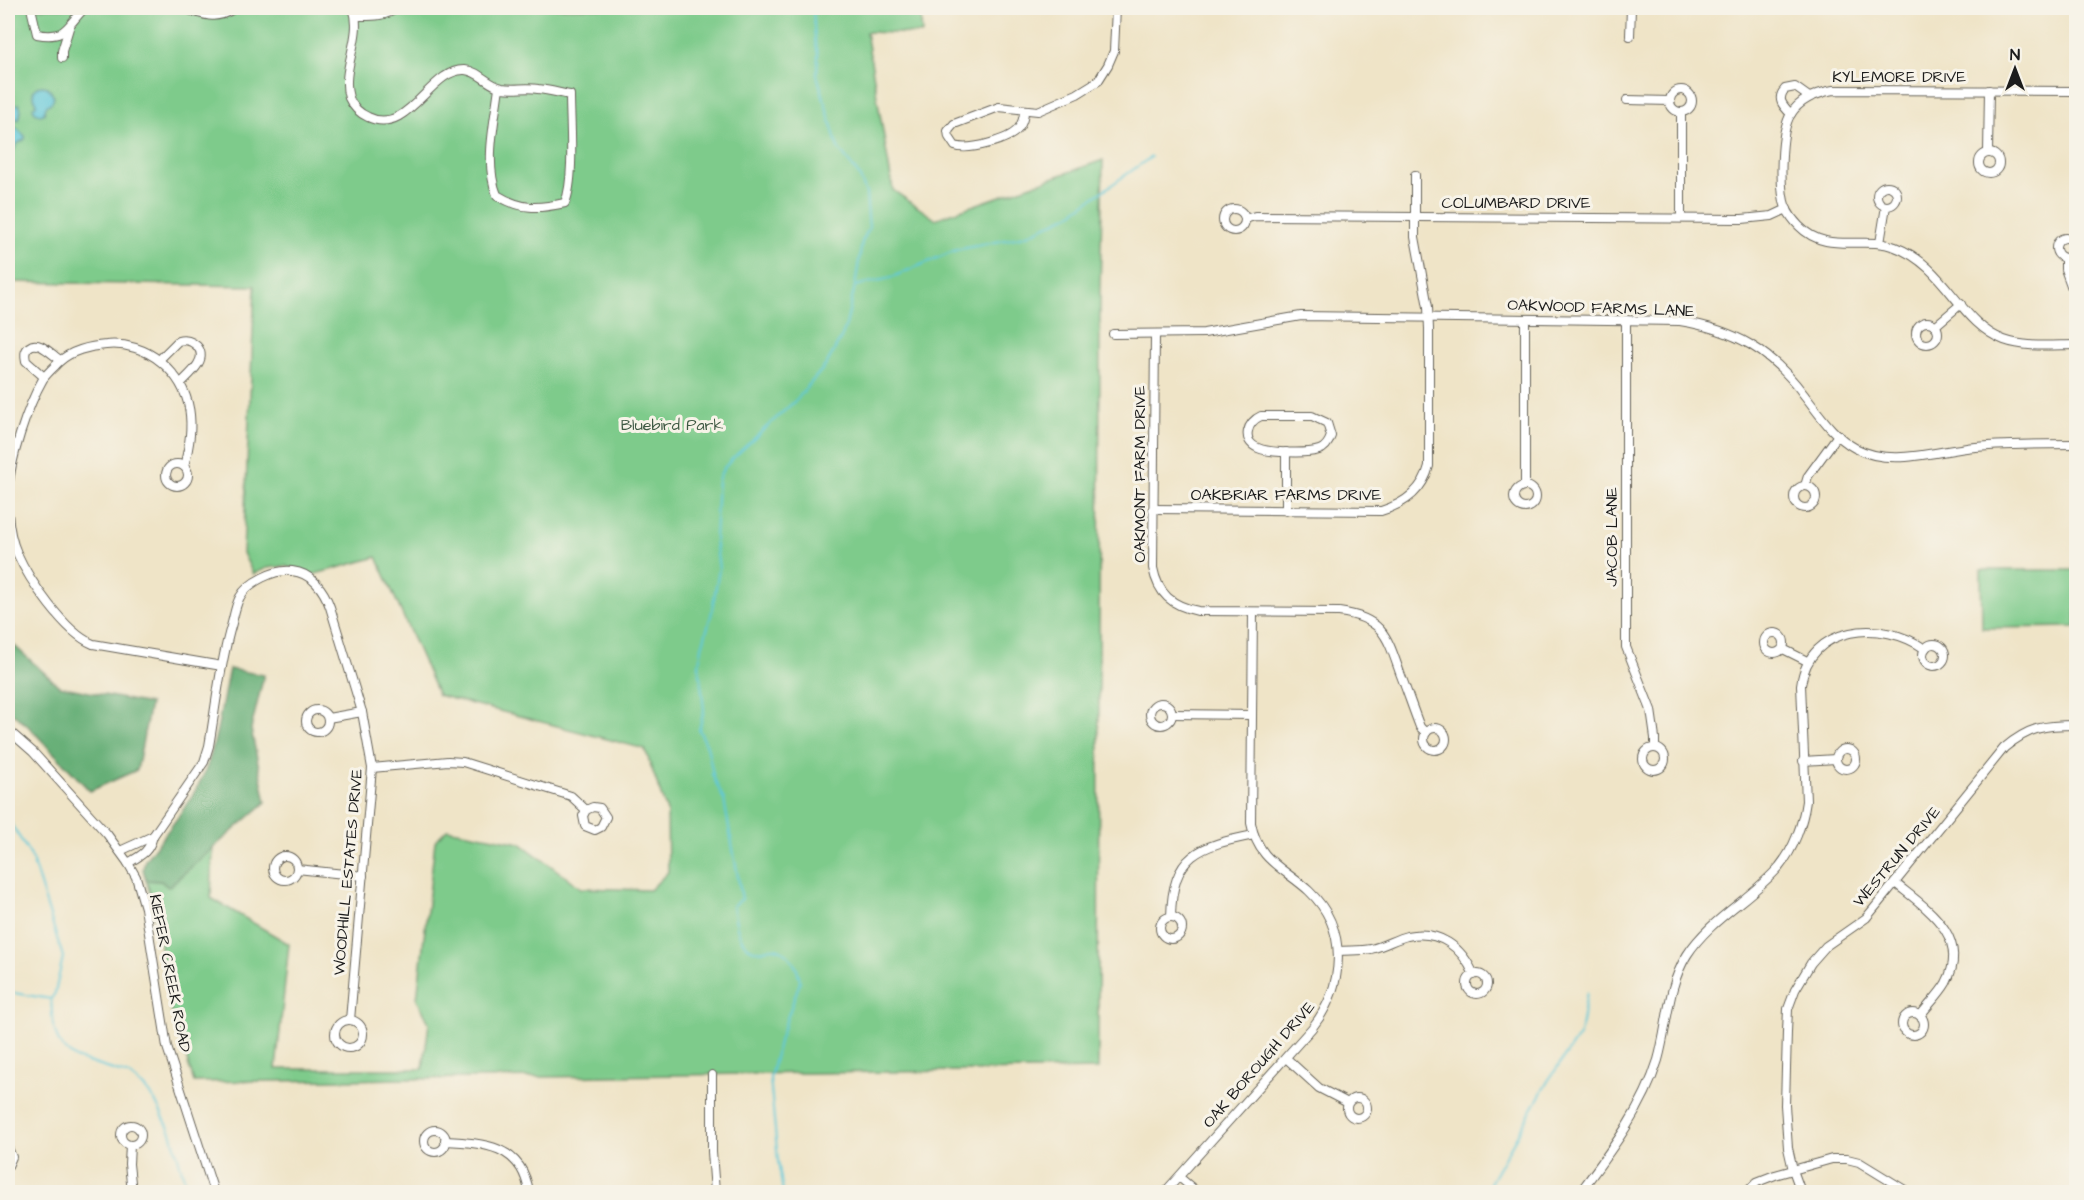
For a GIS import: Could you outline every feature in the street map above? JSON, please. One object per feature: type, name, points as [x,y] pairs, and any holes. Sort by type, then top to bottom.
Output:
[{"type":"street","points":[[31,8],[37,34],[50,36],[69,28]]},
{"type":"street","points":[[62,58],[69,28],[85,8]]},
{"type":"street","points":[[182,8],[204,16],[218,16],[235,8]]},
{"type":"street","points":[[398,8],[386,14],[371,16],[354,12],[348,96],[354,108],[372,120],[392,119],[402,114],[433,87],[457,71],[466,70],[478,74],[499,87],[536,88],[570,95],[570,167],[565,203],[520,207],[497,195],[493,184],[492,160],[499,87]]},
{"type":"street","points":[[1024,111],[1022,123],[1012,134],[974,148],[955,146],[949,137],[948,131],[954,124],[999,107],[1038,111],[1077,94],[1098,81],[1114,51],[1116,8]]},
{"type":"street","points":[[1630,36],[1631,8]]},
{"type":"street","points":[[1791,114],[1781,103],[1781,96],[1785,89],[1795,87],[1809,97]]},
{"type":"street","points":[[1678,90],[1689,93],[1692,103],[1689,110],[1681,112],[1672,108],[1670,101],[1672,94],[1678,90]]},
{"type":"street","name":"KYLEMORE DRIVE","points":[[1787,209],[1784,193],[1783,135],[1791,114],[1809,97],[1818,93],[1833,90],[2076,91]]},
{"type":"street","points":[[1988,153],[1989,90]]},
{"type":"street","points":[[1627,99],[1670,101]]},
{"type":"street","points":[[1681,112],[1681,218]]},
{"type":"street","name":"OAKBRIAR FARMS DRIVE","points":[[1153,509],[1381,511],[1404,502],[1421,485],[1427,477],[1429,466],[1429,318],[1415,237],[1415,175]]},
{"type":"street","points":[[1880,243],[1886,206]]},
{"type":"street","points":[[1787,209],[1799,226],[1821,240],[1846,244],[1880,243],[1906,252],[1927,265],[1987,331],[2007,341],[2023,344],[2076,345]]},
{"type":"street","name":"COLUMBARD DRIVE","points":[[1245,219],[1255,216],[1758,218],[1772,216],[1787,209]]},
{"type":"street","points":[[2065,258],[2065,270],[2076,299]]},
{"type":"street","points":[[1935,326],[1961,303]]},
{"type":"street","name":"OAKWOOD FARMS LANE","points":[[1113,334],[1219,332],[1281,318],[1301,316],[1680,321],[1702,324],[1731,333],[1750,343],[1768,356],[1805,395],[1823,421],[1838,435],[1856,448],[1875,454],[1916,457],[1974,447],[2014,444],[2076,444]]},
{"type":"street","points":[[1525,319],[1525,486]]},
{"type":"street","name":"JACOB LANE","points":[[1626,320],[1626,647],[1651,710],[1655,748]]},
{"type":"street","name":"OAKMONT FARM DRIVE","points":[[1155,334],[1153,568],[1160,589],[1169,599],[1184,608],[1198,611],[1339,612],[1356,614],[1369,620],[1388,639],[1420,727],[1426,733]]},
{"type":"street","points":[[159,360],[178,341],[189,340],[198,347],[201,352],[199,363],[181,383]]},
{"type":"street","points":[[8,492],[8,480],[16,448],[44,377],[60,360],[80,350],[111,344],[142,350],[159,360],[174,373],[181,383],[191,418],[190,446],[184,466]]},
{"type":"street","points":[[44,377],[26,361],[25,354],[28,348],[32,345],[39,345],[60,360]]},
{"type":"street","points":[[1266,416],[1312,416],[1327,423],[1331,433],[1329,442],[1325,446],[1317,450],[1286,452],[1256,447],[1248,438],[1248,427],[1251,422],[1266,416]]},
{"type":"street","points":[[1805,486],[1808,476],[1838,435]]},
{"type":"street","points":[[1286,452],[1286,511]]},
{"type":"street","points":[[8,513],[8,527],[16,552],[25,569],[54,611],[81,638],[93,644],[222,666]]},
{"type":"street","name":"WOODHILL ESTATES DRIVE","points":[[128,863],[146,854],[153,836],[204,762],[209,747],[222,666],[236,610],[245,589],[251,584],[282,571],[294,571],[314,582],[326,595],[351,670],[362,712],[372,768],[350,1020]]},
{"type":"street","name":"OAK BOROUGH DRIVE","points":[[1165,1192],[1312,1028],[1328,1006],[1336,984],[1338,951],[1328,917],[1310,892],[1263,854],[1251,823],[1253,612]]},
{"type":"street","points":[[1580,1192],[1634,1115],[1648,1086],[1658,1059],[1674,983],[1687,955],[1712,926],[1779,866],[1790,849],[1804,816],[1806,801],[1801,685],[1807,661],[1827,642],[1839,635],[1853,632],[1900,635],[1912,639],[1925,649]]},
{"type":"street","points":[[1783,649],[1807,661]]},
{"type":"street","points":[[328,718],[362,712]]},
{"type":"street","points":[[1172,714],[1252,715]]},
{"type":"street","name":"WESTRUN DRIVE","points":[[1801,1192],[1792,1170],[1785,1105],[1788,1010],[1802,976],[1826,946],[1866,918],[2004,748],[2019,735],[2035,728],[2049,725],[2076,725]]},
{"type":"street","name":"KIEFER CREEK ROAD","points":[[8,730],[51,771],[107,834],[136,877],[145,908],[167,1047],[214,1192]]},
{"type":"street","points":[[1803,761],[1836,759]]},
{"type":"street","points":[[372,768],[448,761],[463,762],[571,796],[586,810]]},
{"type":"street","points":[[593,807],[603,810],[606,817],[602,827],[595,830],[585,826],[583,816],[586,810],[593,807]]},
{"type":"street","points":[[1171,917],[1171,898],[1176,878],[1188,859],[1216,843],[1254,835]]},
{"type":"street","points":[[120,851],[153,836]]},
{"type":"street","points":[[297,869],[363,876]]},
{"type":"street","points":[[1895,883],[1939,920],[1946,929],[1953,951],[1952,963],[1945,984],[1920,1016]]},
{"type":"street","points":[[1338,951],[1370,949],[1409,936],[1432,935],[1454,945],[1468,960],[1474,975]]},
{"type":"street","points":[[1286,1058],[1319,1088],[1348,1103]]},
{"type":"street","points":[[712,1075],[712,1152],[715,1192]]},
{"type":"street","points":[[446,1142],[482,1143],[507,1154],[525,1175],[529,1192]]},
{"type":"street","points":[[130,1144],[129,1164],[132,1192]]},
{"type":"street","points":[[8,1148],[12,1157],[8,1166]]},
{"type":"street","points":[[1747,1192],[1757,1182],[1832,1159],[1847,1159],[1872,1169],[1887,1181],[1908,1192]]},
{"type":"street","points":[[1179,1177],[1197,1192]]},
{"type":"green space","name":"Bluebird Park","points":[[8,8],[920,8],[922,34],[866,32],[893,190],[935,219],[1103,160],[1100,290],[1098,1069],[194,1082],[171,1009],[152,900],[146,880],[161,881],[168,887],[213,848],[211,898],[289,944],[276,1069],[423,1069],[429,1023],[417,999],[435,841],[447,829],[520,843],[581,888],[650,890],[668,872],[667,812],[645,749],[438,695],[377,557],[312,575],[285,566],[267,568],[253,574],[243,553],[255,286],[8,282]]},
{"type":"green space","points":[[1981,570],[2076,570],[2076,627],[1982,628]]},
{"type":"green space","points":[[8,640],[59,686],[150,704],[137,770],[90,791],[28,726],[8,710]]},
{"type":"green space","points":[[229,669],[264,675],[251,729],[266,802],[168,887],[161,881],[146,880],[143,869],[145,860],[184,809],[208,765]]},
{"type":"water","points":[[37,87],[48,87],[54,97],[52,102],[46,106],[44,114],[40,115],[34,111],[33,107],[36,105],[33,92]]},
{"type":"water","points":[[19,104],[21,110],[19,120],[8,115],[8,107]]},
{"type":"water","points":[[8,120],[25,136],[25,139],[17,144],[8,156]]},
{"type":"waterway","points":[[783,1192],[770,1078],[780,1038],[800,982],[795,966],[783,951],[773,948],[759,951],[752,949],[746,946],[739,934],[733,906],[742,899],[724,800],[712,774],[707,746],[699,730],[704,710],[699,665],[719,569],[715,539],[718,480],[723,469],[734,457],[796,400],[826,365],[846,325],[862,242],[869,228],[866,193],[859,175],[838,148],[817,75],[818,54],[813,8]]},
{"type":"waterway","points":[[855,286],[890,278],[956,250],[1025,236],[1069,215],[1151,157]]},
{"type":"waterway","points":[[8,819],[31,856],[63,957],[55,993],[51,999],[53,1025],[58,1040],[62,1047],[75,1058],[129,1075],[145,1088],[155,1101],[171,1132],[185,1182],[191,1192]]},
{"type":"waterway","points":[[8,992],[51,999]]},
{"type":"waterway","points":[[1485,1192],[1548,1081],[1580,1034],[1587,992]]}]
